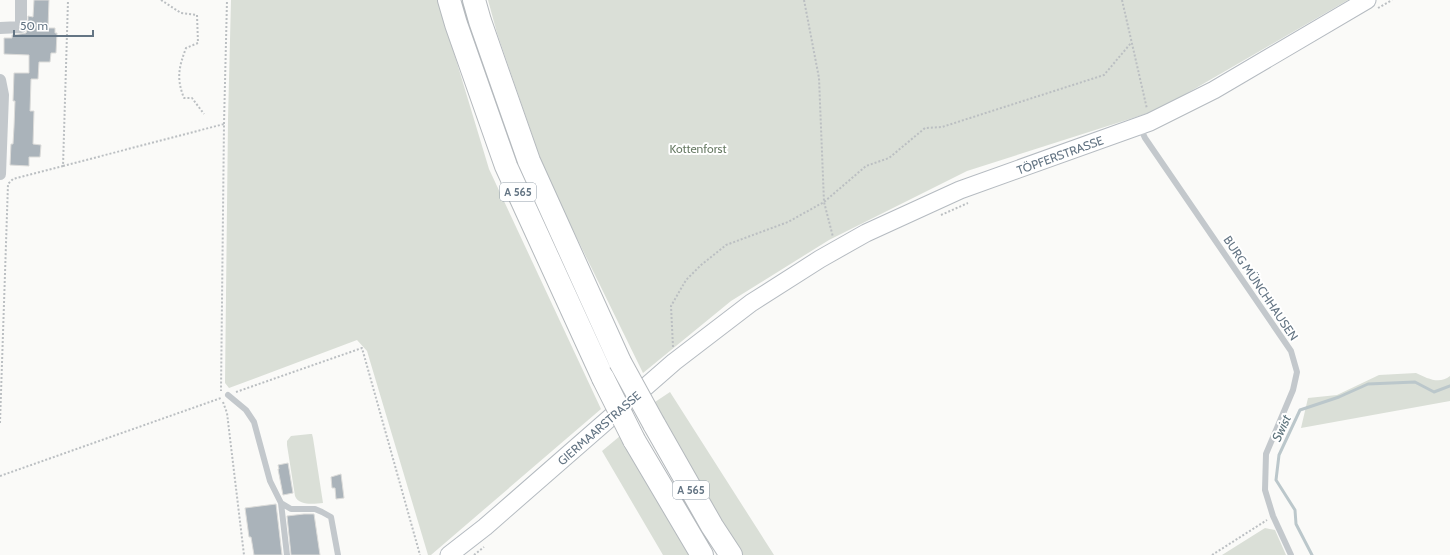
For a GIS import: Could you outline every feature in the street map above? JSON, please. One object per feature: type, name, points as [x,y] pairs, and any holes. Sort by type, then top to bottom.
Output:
[{"type":"highway","name":"A 565","points":[[450,0],[456,24],[506,166],[634,440],[702,555]]},
{"type":"highway","name":"A 565","points":[[474,0],[529,161],[620,362],[712,526],[731,555]]},
{"type":"main road","name":"TÖPFERSTRASSE","points":[[750,303],[820,259],[866,233],[960,190],[1145,129],[1367,0]]},
{"type":"main road","name":"GIERMAARSTRASSE","points":[[449,555],[485,527],[679,358],[750,303]]},
{"type":"street","points":[[0,28],[20,27],[21,0]]},
{"type":"street","points":[[0,80],[2,95],[0,174]]},
{"type":"lane","name":"BURG MÜNCHHAUSEN","points":[[1145,129],[1291,351],[1296,372],[1293,390],[1266,454],[1266,490],[1273,516],[1291,555]]},
{"type":"lane","points":[[228,395],[246,410],[254,422],[270,481],[281,503],[287,555]]},
{"type":"lane","points":[[281,503],[291,509],[315,509],[331,517],[338,555]]},
{"type":"path","points":[[63,166],[68,0]]},
{"type":"path","points":[[161,0],[181,13],[197,15],[198,43],[186,48],[180,62],[179,76],[180,87],[184,98],[192,98],[204,114]]},
{"type":"path","points":[[227,0],[221,397],[227,412],[244,555]]},
{"type":"path","points":[[804,0],[819,78],[824,202],[837,250]]},
{"type":"path","points":[[1122,0],[1131,43],[1145,129]]},
{"type":"path","points":[[679,358],[673,351],[671,306],[686,280],[701,265],[726,245],[788,222],[824,202],[866,166],[890,158],[925,128],[942,127],[1104,75],[1131,43]]},
{"type":"path","points":[[0,423],[8,184],[13,179],[224,124]]},
{"type":"path","points":[[937,217],[973,200]]},
{"type":"path","points":[[228,395],[362,348],[420,555]]},
{"type":"path","points":[[0,476],[221,397]]},
{"type":"path","points":[[1212,555],[1273,516]]},
{"type":"path","points":[[474,555],[486,545]]},
{"type":"green space","points":[[231,0],[438,0],[489,169],[601,409],[431,555],[428,555],[367,351],[357,340],[229,388],[225,383]]},
{"type":"green space","name":"Kottenforst","points":[[488,0],[1348,0],[1158,110],[967,171],[829,240],[731,301],[643,373],[546,175],[497,33]]},
{"type":"green space","points":[[1416,373],[1433,380],[1442,380],[1450,376],[1450,401],[1301,428],[1308,398],[1337,395],[1379,375]]},
{"type":"green space","points":[[670,392],[774,555],[743,555],[722,524],[655,402]]},
{"type":"green space","points":[[312,434],[323,503],[311,504],[303,503],[295,496],[287,441],[291,436]]},
{"type":"green space","points":[[620,436],[689,555],[663,555],[602,451]]},
{"type":"green space","points":[[1265,528],[1275,530],[1286,555],[1222,555]]},
{"type":"building","points":[[34,0],[49,0],[48,28],[55,28],[55,33],[57,33],[56,53],[51,53],[50,62],[39,62],[38,79],[31,79],[30,111],[34,111],[33,144],[41,145],[40,157],[29,157],[29,166],[10,165],[11,144],[13,144],[14,127],[14,73],[29,73],[29,55],[4,54],[4,38],[12,38],[12,35],[26,33],[28,27],[28,16],[33,17]]},
{"type":"building","points":[[288,463],[293,493],[283,495],[278,465]]},
{"type":"building","points":[[341,474],[344,498],[336,499],[335,488],[332,488],[331,477]]},
{"type":"building","points":[[276,504],[282,555],[254,555],[251,537],[249,537],[245,508]]},
{"type":"building","points":[[314,514],[320,555],[291,555],[287,516]]},
{"type":"waterway","name":"Swist","points":[[1312,555],[1296,524],[1295,510],[1276,480],[1279,455],[1300,410],[1339,397],[1368,384],[1415,382],[1434,392],[1450,386]]}]
